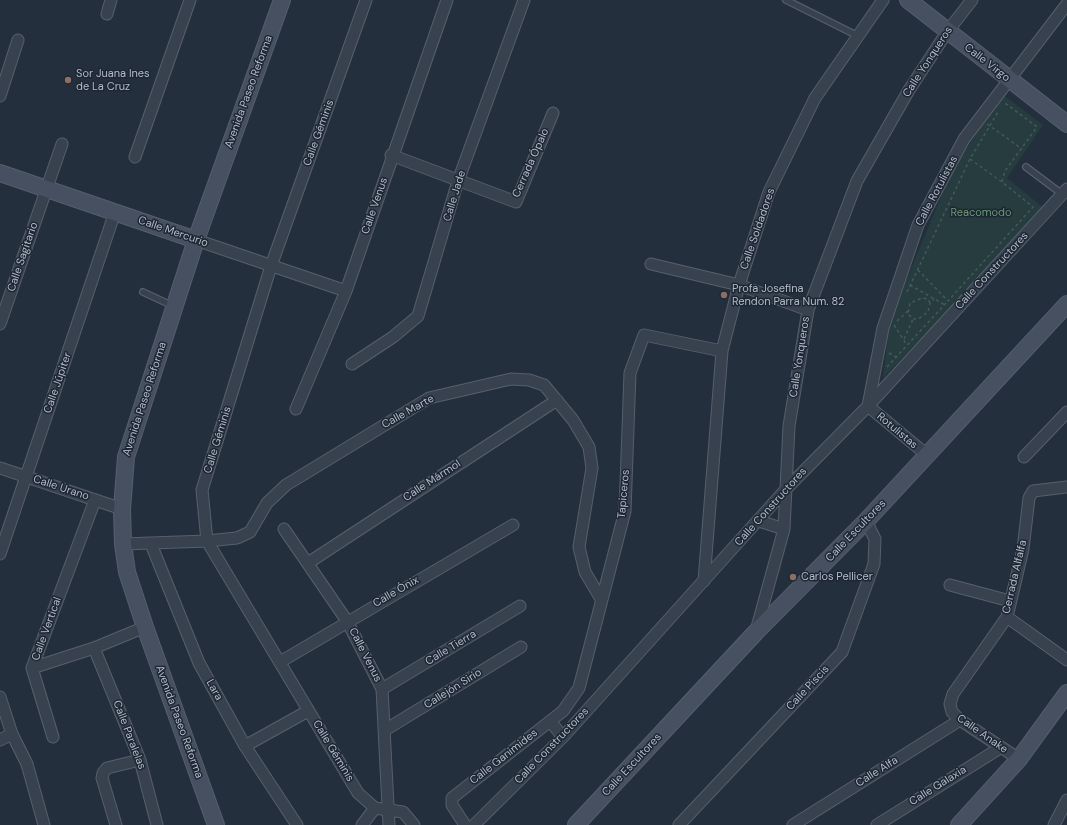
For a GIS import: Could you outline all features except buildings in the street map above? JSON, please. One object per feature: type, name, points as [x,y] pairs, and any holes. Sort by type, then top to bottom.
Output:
[{"type":"street","points":[[106,14],[112,0]]},
{"type":"street","points":[[135,157],[190,0]]},
{"type":"street","name":"Avenida Paseo Reforma","points":[[216,825],[145,627],[128,572],[123,544],[122,509],[126,456],[196,240],[282,0]]},
{"type":"street","name":"Calle Géminis","points":[[366,0],[271,266],[202,490],[207,541],[358,793],[375,808]]},
{"type":"street","name":"Calle Venus","points":[[296,409],[346,291],[447,0]]},
{"type":"street","name":"Calle Jade","points":[[352,364],[393,337],[418,316],[458,180],[524,0]]},
{"type":"street","name":"Calle Soldadores","points":[[704,581],[722,351],[739,285],[769,192],[815,98],[883,0]]},
{"type":"street","name":"Calle Virgo","points":[[908,0],[1008,80],[1067,124]]},
{"type":"street","name":"Calle Yonqueros","points":[[756,632],[784,529],[789,426],[808,310],[857,181],[909,90],[948,32],[972,0]]},
{"type":"street","name":"Calle Rotulistas","points":[[868,406],[883,328],[918,226],[964,139],[1067,4]]},
{"type":"street","points":[[0,96],[18,40]]},
{"type":"street","name":"Cerrada Ópalo","points":[[392,155],[516,202],[553,113]]},
{"type":"street","name":"Calle Sagitario","points":[[0,324],[62,144]]},
{"type":"street","name":"Calle Mercurio","points":[[0,173],[346,291]]},
{"type":"street","name":"Calle Constructores","points":[[474,825],[563,737],[759,521],[787,488],[868,406],[1065,192]]},
{"type":"street","name":"Calle Júpiter","points":[[0,554],[115,212]]},
{"type":"street","points":[[651,264],[739,285],[808,310]]},
{"type":"street","name":"Calle Escultores","points":[[576,825],[756,632],[866,521],[1067,304]]},
{"type":"street","name":"Tapiceros","points":[[550,721],[564,711],[579,688],[625,511],[630,373],[644,335],[722,351]]},
{"type":"street","name":"Calle Marte","points":[[123,544],[207,541],[237,538],[250,532],[267,503],[286,485],[429,398],[511,379],[529,380],[544,386],[557,400],[573,420],[589,446],[592,468],[580,547],[586,572],[601,599]]},
{"type":"street","name":"Calle Mármol","points":[[308,563],[557,400]]},
{"type":"street","name":"Rotulistas","points":[[868,406],[927,455]]},
{"type":"street","points":[[1024,457],[1067,412]]},
{"type":"street","name":"Calle Urano","points":[[0,468],[122,509]]},
{"type":"street","name":"Cerrada Alfalfa","points":[[950,704],[953,694],[1007,617],[1023,549],[1029,498],[1033,492],[1067,487]]},
{"type":"street","name":"Calle Vertical","points":[[32,668],[95,500]]},
{"type":"street","points":[[759,521],[784,529]]},
{"type":"street","name":"Calle Piscis","points":[[679,825],[842,652],[874,564],[875,539],[866,521]]},
{"type":"street","name":"Calle Ónix","points":[[280,662],[347,621],[513,525]]},
{"type":"street","name":"Calle Venus","points":[[284,529],[347,621],[382,689],[389,825]]},
{"type":"street","name":"Lara","points":[[150,544],[199,663],[245,746],[297,825]]},
{"type":"street","points":[[950,586],[1010,601]]},
{"type":"street","name":"Calle Tierra","points":[[382,689],[520,606]]},
{"type":"street","points":[[1007,617],[1067,660]]},
{"type":"street","name":"Calle Vertical","points":[[32,668],[94,648],[145,627]]},
{"type":"street","name":"Callejón Sirio","points":[[385,730],[521,647]]},
{"type":"street","name":"Calle Paralelas","points":[[94,648],[140,760],[157,825]]},
{"type":"street","points":[[32,668],[53,737]]},
{"type":"street","points":[[959,825],[1019,759],[1067,694]]},
{"type":"street","points":[[0,697],[12,734],[27,764],[44,825]]},
{"type":"street","name":"Calle Anake","points":[[950,704],[952,712],[960,720],[1000,748],[1019,759]]},
{"type":"street","points":[[245,746],[308,711]]},
{"type":"street","name":"Calle Alfa","points":[[793,825],[960,720]]},
{"type":"street","points":[[550,721],[563,737]]},
{"type":"street","name":"Calle Ganimides","points":[[465,825],[452,805],[452,798],[550,721]]},
{"type":"street","points":[[0,740],[12,734]]},
{"type":"street","name":"Calle Galaxia","points":[[877,825],[1000,748]]},
{"type":"street","points":[[116,825],[102,778],[103,773],[107,768],[140,760]]},
{"type":"street","points":[[1054,825],[1067,800]]},
{"type":"street","points":[[362,825],[375,808],[403,812],[414,825]]},
{"type":"lane","points":[[786,0],[858,36]]},
{"type":"lane","points":[[1026,167],[1065,192]]},
{"type":"lane","points":[[143,292],[175,307]]},
{"type":"path","points":[[1002,182],[1005,171],[1037,127],[1004,103]]},
{"type":"path","points":[[904,298],[970,158],[1001,109]]},
{"type":"path","points":[[986,123],[1022,149]]},
{"type":"path","points":[[896,357],[889,353],[887,367],[1033,207],[970,158]]},
{"type":"path","points":[[918,270],[948,301]]},
{"type":"path","points":[[910,285],[945,305]]},
{"type":"path","points":[[913,319],[910,317],[908,311],[910,303],[922,298],[928,299],[930,303]]},
{"type":"path","points":[[913,319],[918,318],[928,312],[930,303],[934,299]]},
{"type":"path","points":[[894,324],[908,311]]},
{"type":"path","points":[[892,331],[894,319]]},
{"type":"path","points":[[904,340],[913,319]]},
{"type":"path","points":[[894,324],[914,356]]},
{"type":"green space","name":"Reacomodo","points":[[1002,94],[1043,125],[1007,178],[1045,209],[883,378],[890,319],[951,173]]},
{"type":"place","name":"Sor Juana Ines de La Cruz","points":[[68,80]]},
{"type":"place","name":"Profa Josefina Rendon Parra Num. 82","points":[[724,295]]},
{"type":"place","name":"Carlos Pellicer","points":[[793,577]]}]
